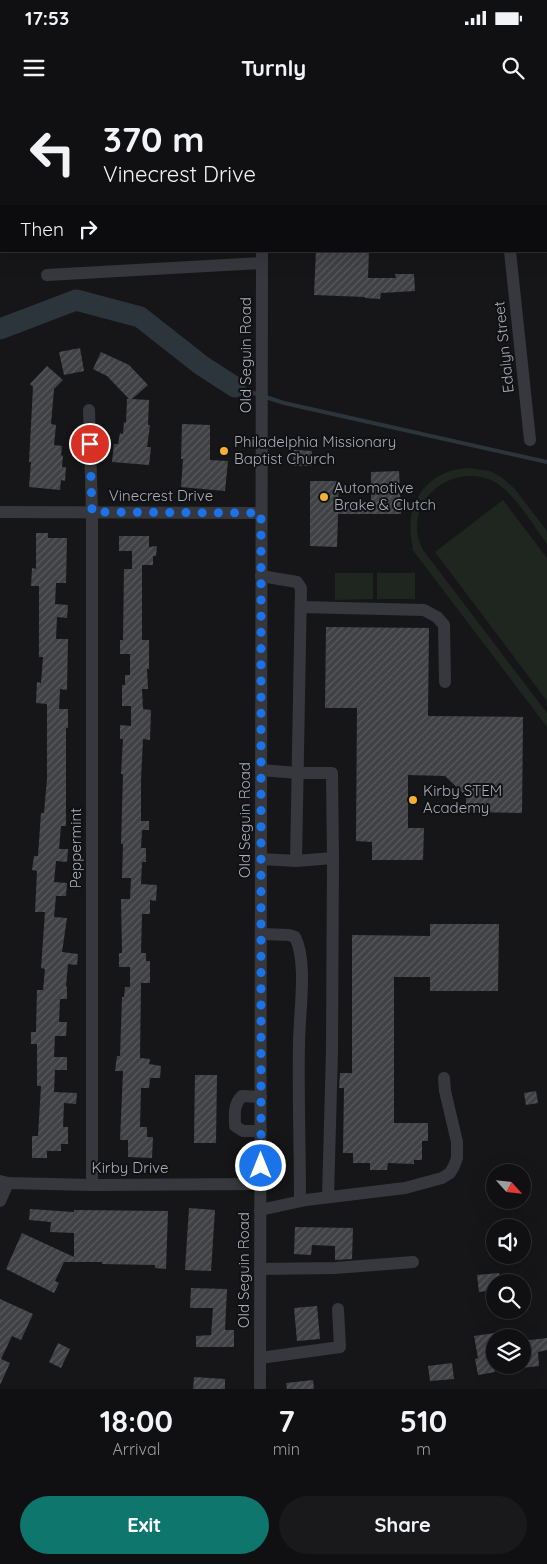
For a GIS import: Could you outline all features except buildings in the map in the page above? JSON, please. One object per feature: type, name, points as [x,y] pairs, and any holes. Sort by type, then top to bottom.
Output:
[{"type":"street","name":"Edalyn Street","points":[[510,252],[530,440]]},
{"type":"street","points":[[47,275],[262,257]]},
{"type":"street","name":"Old Seguin Road","points":[[260,1389],[262,257]]},
{"type":"street","name":"Peppermint","points":[[88,410],[92,512],[92,1185]]},
{"type":"street","name":"Vinecrest Drive","points":[[0,512],[261,513]]},
{"type":"street","points":[[261,576],[297,582],[301,588],[296,861]]},
{"type":"street","points":[[301,607],[424,610],[437,617],[444,625],[446,682]]},
{"type":"street","points":[[261,770],[332,773],[332,1050],[328,1197]]},
{"type":"street","points":[[261,859],[296,861],[333,858]]},
{"type":"street","points":[[261,934],[295,937],[302,962],[299,1044],[300,1201]]},
{"type":"street","points":[[260,1210],[300,1201],[405,1188],[442,1178],[450,1173],[457,1158],[457,1142],[445,1091],[444,1078]]},
{"type":"street","points":[[260,1132],[243,1131],[235,1126],[235,1106],[242,1096],[261,1096]]},
{"type":"street","points":[[0,1201],[4,1182]]},
{"type":"street","name":"Kirby Drive","points":[[4,1182],[92,1185],[261,1184]]},
{"type":"street","points":[[260,1269],[335,1268],[413,1262]]},
{"type":"street","points":[[260,1358],[340,1347],[338,1309]]},
{"type":"shaded area","points":[[468,468],[490,471],[514,488],[547,531],[547,544],[523,510],[502,487],[482,477],[469,476],[443,483],[424,501],[419,514],[417,528],[419,539],[423,550],[547,713],[547,727],[412,549],[411,518],[414,505],[420,493],[429,483],[440,476],[453,470]]},
{"type":"shaded area","points":[[503,500],[547,558],[547,701],[435,552]]},
{"type":"shaded area","points":[[335,573],[373,573],[373,599],[335,600]]},
{"type":"shaded area","points":[[377,573],[415,573],[415,599],[377,599]]},
{"type":"waterway","points":[[0,329],[76,300],[140,317],[201,365],[235,387]]},
{"type":"waterway","points":[[235,387],[284,403],[547,462]]},
{"type":"place","name":"Philadelphia Missionary Baptist Church","points":[[224,451]]},
{"type":"place","name":"Automotive Brake & Clutch","points":[[324,497]]},
{"type":"place","name":"Kirby STEM Academy","points":[[413,800]]},
{"type":"route","points":[[90,444],[92,512],[261,513],[261,1166]]}]
